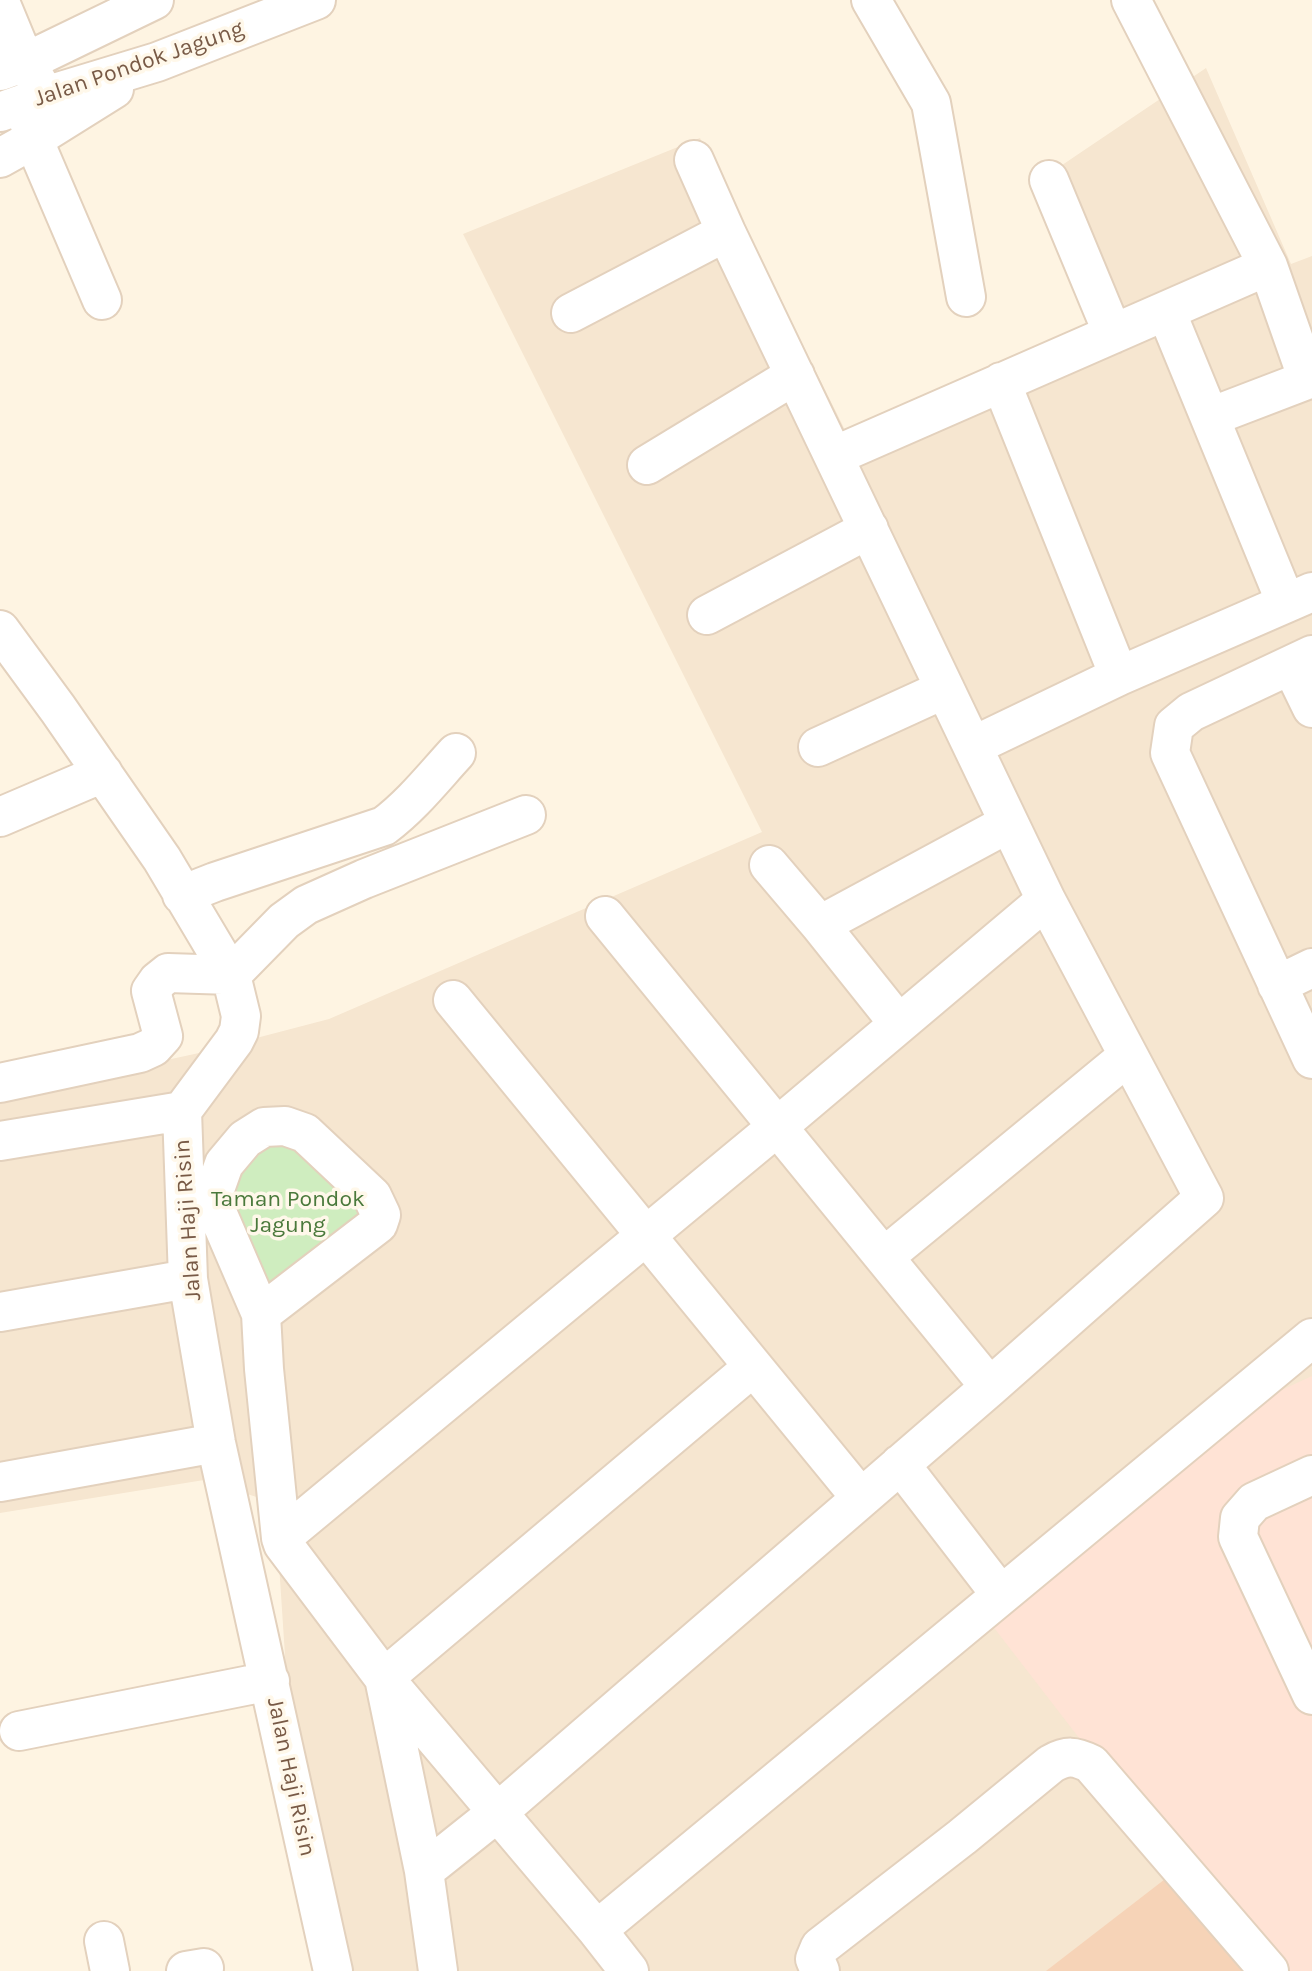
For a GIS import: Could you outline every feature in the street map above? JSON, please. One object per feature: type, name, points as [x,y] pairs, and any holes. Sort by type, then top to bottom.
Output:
[{"type":"street","points":[[14,66],[154,0]]},
{"type":"street","points":[[166,0],[173,55]]},
{"type":"street","name":"Jalan Pondok Jagung","points":[[0,158],[26,113],[316,0]]},
{"type":"street","points":[[871,0],[931,103],[966,297]]},
{"type":"street","points":[[1130,0],[1268,266],[1310,379],[1210,417]]},
{"type":"street","points":[[0,2],[17,43],[14,66],[26,113],[102,300]]},
{"type":"street","points":[[424,1871],[498,1812],[990,1387],[1204,1198],[1046,900],[694,160]]},
{"type":"street","points":[[1049,180],[1113,334]]},
{"type":"street","points":[[571,313],[726,232]]},
{"type":"street","points":[[834,456],[1268,266]]},
{"type":"street","points":[[973,746],[1119,676],[1299,597],[1210,417],[1166,311]]},
{"type":"street","points":[[647,465],[795,375]]},
{"type":"street","points":[[1001,382],[1119,676]]},
{"type":"street","points":[[707,615],[869,528]]},
{"type":"street","name":"Jalan Haji Risin","points":[[0,629],[162,859],[231,975],[241,1016],[239,1031],[182,1111],[188,1279],[216,1443],[333,1971]]},
{"type":"street","points":[[1312,708],[1301,660],[1191,712],[1174,726],[1170,753],[1312,1059]]},
{"type":"street","points":[[818,747],[945,689]]},
{"type":"street","points":[[182,895],[384,826],[415,800],[456,752]]},
{"type":"street","points":[[0,817],[103,773]]},
{"type":"street","points":[[0,1083],[153,1047],[163,1037],[151,991],[158,981],[169,973],[231,975],[284,921],[306,905],[364,879],[526,815]]},
{"type":"street","points":[[820,925],[1009,823]]},
{"type":"street","points":[[769,865],[899,1024]]},
{"type":"street","points":[[281,1538],[1046,900]]},
{"type":"street","points":[[605,916],[990,1387]]},
{"type":"street","points":[[1277,985],[1312,968]]},
{"type":"street","points":[[453,1000],[861,1498]]},
{"type":"street","points":[[884,1257],[1128,1056]]},
{"type":"street","points":[[0,1142],[182,1111]]},
{"type":"street","points":[[261,1314],[378,1224],[381,1215],[372,1196],[305,1133],[285,1126],[264,1127],[245,1139],[223,1164],[213,1195],[216,1212],[261,1314],[264,1369],[283,1544],[384,1678],[629,1971]]},
{"type":"street","points":[[0,1312],[188,1279]]},
{"type":"street","points":[[597,1930],[1312,1338]]},
{"type":"street","points":[[384,1678],[753,1367]]},
{"type":"street","points":[[0,1482],[216,1443]]},
{"type":"street","points":[[900,1464],[1001,1595]]},
{"type":"street","points":[[1312,1475],[1254,1502],[1240,1518],[1238,1537],[1312,1695]]},
{"type":"street","points":[[384,1678],[424,1871],[438,1971]]},
{"type":"street","points":[[19,1731],[270,1681]]},
{"type":"street","points":[[820,1971],[815,1959],[820,1947],[1051,1764],[1064,1757],[1078,1757],[1091,1764],[1269,1971]]},
{"type":"shaded area","points":[[1206,68],[1291,264],[1312,256],[1312,1971],[344,1971],[287,1686],[275,1503],[204,1480],[0,1513],[0,1096],[199,1053],[329,1019],[762,832],[463,234],[700,138],[845,430],[1093,325],[1031,186]]},
{"type":"shaded area","points":[[1312,1376],[1312,1971],[1259,1971],[988,1620],[1273,1394]]},
{"type":"green space","name":"Taman Pondok Jagung","points":[[264,1127],[339,1166],[378,1224],[261,1314],[224,1164]]},
{"type":"building","points":[[1169,1876],[1243,1971],[1046,1971]]}]
